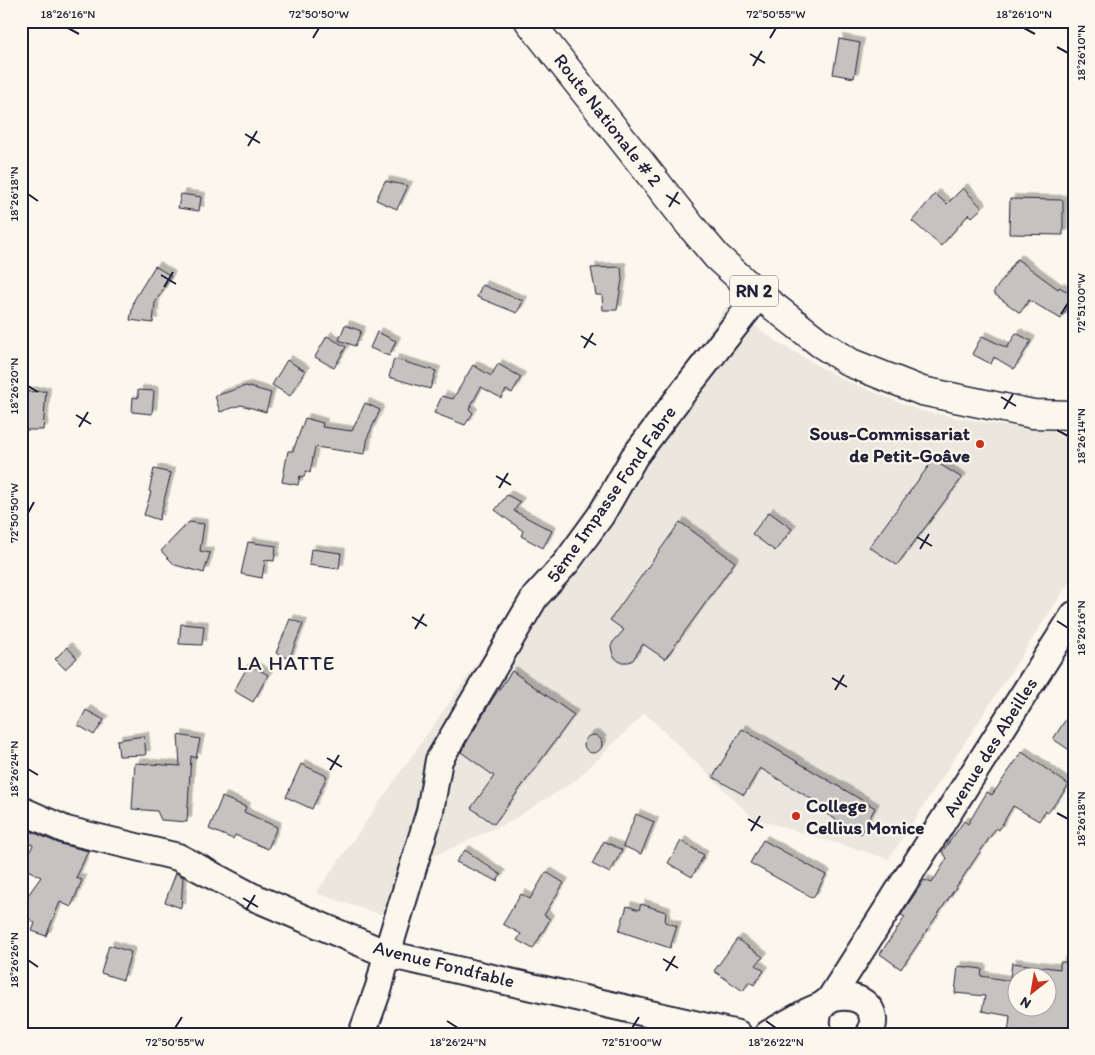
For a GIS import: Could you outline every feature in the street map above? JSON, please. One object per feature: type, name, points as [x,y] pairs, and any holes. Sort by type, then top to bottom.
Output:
[{"type":"main road","name":"Route Nationale # 2","points":[[529,21],[690,225],[717,256],[759,295],[820,343],[851,363],[922,391],[1033,414],[1074,415]]},
{"type":"street","name":"5ème Impasse Fond Fabre","points":[[362,1034],[379,987],[387,954],[430,811],[439,760],[535,597],[566,563],[601,515],[634,457],[759,295]]},
{"type":"street","name":"Avenue des Abeilles","points":[[827,1002],[859,955],[1074,615]]},
{"type":"street","name":"Avenue Fondfable","points":[[21,810],[66,830],[178,857],[251,896],[387,954],[738,1034]]},
{"type":"street","points":[[859,955],[875,1024]]},
{"type":"street","points":[[768,1034],[839,996],[848,996],[862,1001],[875,1024]]},
{"type":"street","points":[[819,1034],[818,1013],[827,1002]]},
{"type":"shaded area","points":[[727,306],[782,345],[844,380],[921,411],[997,425],[1057,431],[1074,439],[1074,575],[889,859],[753,818],[645,713],[576,780],[511,821],[425,860],[409,924],[316,893]]},
{"type":"building","points":[[839,39],[860,43],[854,78],[833,74]]},
{"type":"building","points":[[385,181],[408,186],[397,209],[376,200]]},
{"type":"building","points":[[963,188],[982,208],[972,217],[969,214],[941,246],[912,221],[935,194],[947,204]]},
{"type":"building","points":[[181,194],[201,197],[199,211],[178,208]]},
{"type":"building","points":[[1010,199],[1063,200],[1063,235],[1009,234]]},
{"type":"building","points":[[1017,259],[1058,289],[1059,287],[1074,295],[1061,319],[1029,300],[1020,313],[993,293]]},
{"type":"building","points":[[155,266],[171,276],[155,303],[153,323],[130,320],[134,300]]},
{"type":"building","points":[[621,267],[622,280],[617,310],[603,310],[602,295],[596,295],[591,268]]},
{"type":"building","points":[[482,285],[523,301],[517,313],[477,297]]},
{"type":"building","points":[[345,325],[361,331],[355,346],[339,340]]},
{"type":"building","points":[[377,332],[396,341],[389,356],[370,348]]},
{"type":"building","points":[[1016,333],[1031,341],[1014,369],[994,357],[991,364],[972,354],[982,336],[1007,348]]},
{"type":"building","points":[[327,336],[346,347],[334,368],[315,357]]},
{"type":"building","points":[[394,359],[436,371],[430,389],[389,377]]},
{"type":"building","points":[[287,360],[305,371],[290,396],[272,385]]},
{"type":"building","points":[[498,364],[521,377],[512,393],[506,390],[501,398],[481,387],[469,409],[473,413],[465,425],[434,413],[442,396],[453,399],[473,365],[491,376]]},
{"type":"building","points":[[246,386],[271,393],[266,412],[241,405],[220,412],[215,396]]},
{"type":"building","points":[[138,390],[154,391],[152,414],[132,412],[133,397],[138,398]]},
{"type":"building","points":[[46,391],[43,430],[25,430],[24,392]]},
{"type":"building","points":[[365,403],[380,410],[368,436],[365,454],[315,447],[310,473],[306,471],[304,477],[300,476],[298,485],[282,482],[288,451],[293,451],[305,418],[323,423],[322,427],[352,431]]},
{"type":"building","points":[[933,460],[962,478],[897,565],[869,547]]},
{"type":"building","points":[[154,469],[171,473],[159,520],[144,515],[151,492],[149,491]]},
{"type":"building","points":[[507,495],[520,502],[514,511],[552,531],[543,548],[521,536],[523,531],[495,510]]},
{"type":"building","points":[[769,512],[792,529],[775,551],[752,534]]},
{"type":"building","points":[[189,522],[204,524],[200,551],[210,553],[204,573],[175,565],[161,551]]},
{"type":"building","points":[[680,522],[735,562],[665,659],[643,644],[633,660],[620,662],[613,656],[611,646],[624,630],[610,620]]},
{"type":"building","points":[[248,542],[276,546],[274,561],[265,560],[262,578],[241,574]]},
{"type":"building","points":[[311,549],[341,553],[339,569],[309,565]]},
{"type":"building","points":[[290,619],[303,624],[289,659],[276,653]]},
{"type":"building","points":[[181,624],[204,626],[202,645],[179,644]]},
{"type":"building","points":[[67,647],[77,658],[65,669],[55,659]]},
{"type":"building","points":[[249,664],[268,675],[253,702],[234,691]]},
{"type":"building","points":[[512,671],[574,715],[494,824],[471,808],[494,776],[461,752],[493,698]]},
{"type":"building","points":[[1074,707],[1074,753],[1053,739]]},
{"type":"building","points":[[86,710],[104,720],[94,735],[78,725]]},
{"type":"building","points":[[742,729],[875,808],[861,834],[818,809],[821,805],[760,768],[744,795],[713,777]]},
{"type":"building","points":[[178,735],[200,739],[196,758],[191,756],[187,822],[161,820],[157,811],[132,809],[135,763],[180,766]]},
{"type":"building","points":[[593,735],[599,738],[602,744],[599,750],[593,753],[587,750],[584,744],[587,738]]},
{"type":"building","points":[[144,736],[146,755],[119,756],[117,740]]},
{"type":"building","points":[[1022,752],[1069,785],[1048,813],[1045,811],[1039,821],[1013,806],[999,830],[996,828],[901,969],[880,954],[905,917],[901,915],[924,880],[932,883],[947,858],[942,852],[964,821],[968,824],[987,792],[992,795]]},
{"type":"building","points":[[301,764],[327,776],[312,809],[286,797]]},
{"type":"building","points":[[222,797],[246,807],[244,812],[277,827],[268,849],[235,835],[233,839],[209,829]]},
{"type":"building","points":[[636,814],[654,822],[641,854],[623,846]]},
{"type":"building","points":[[21,827],[60,844],[88,851],[76,878],[82,880],[71,907],[60,902],[46,936],[32,931],[35,923],[21,913],[21,905],[41,877],[22,867],[33,845],[21,840]]},
{"type":"building","points":[[763,840],[826,875],[813,898],[750,863]]},
{"type":"building","points":[[604,841],[622,850],[610,873],[592,864]]},
{"type":"building","points":[[681,841],[704,855],[692,877],[668,863]]},
{"type":"building","points":[[465,850],[501,875],[497,881],[456,862]]},
{"type":"building","points":[[546,872],[564,883],[544,915],[550,919],[533,949],[517,940],[521,934],[503,924],[521,894],[530,899]]},
{"type":"building","points":[[176,873],[183,877],[181,908],[165,902]]},
{"type":"building","points":[[641,904],[666,912],[665,922],[677,926],[670,948],[619,931],[627,906],[639,910]]},
{"type":"building","points":[[737,939],[763,957],[756,965],[764,971],[754,985],[749,982],[743,991],[714,971]]},
{"type":"building","points":[[109,945],[131,952],[123,980],[101,973]]},
{"type":"building","points":[[1060,962],[1074,962],[1074,1015],[1072,1015],[1069,1034],[1008,1034],[1010,1018],[1058,1018],[1058,969],[1060,969]]},
{"type":"building","points":[[1012,963],[1052,968],[1011,968]]},
{"type":"building","points":[[958,966],[982,969],[981,976],[1008,980],[1008,1016],[982,1011],[985,996],[955,993]]},
{"type":"place","name":"Sous-Commissariat de Petit-Goâve","points":[[980,444]]},
{"type":"place","name":"College Cellius Monice","points":[[796,816]]},
{"type":"district","name":"LA HATTE","points":[[286,662]]}]
